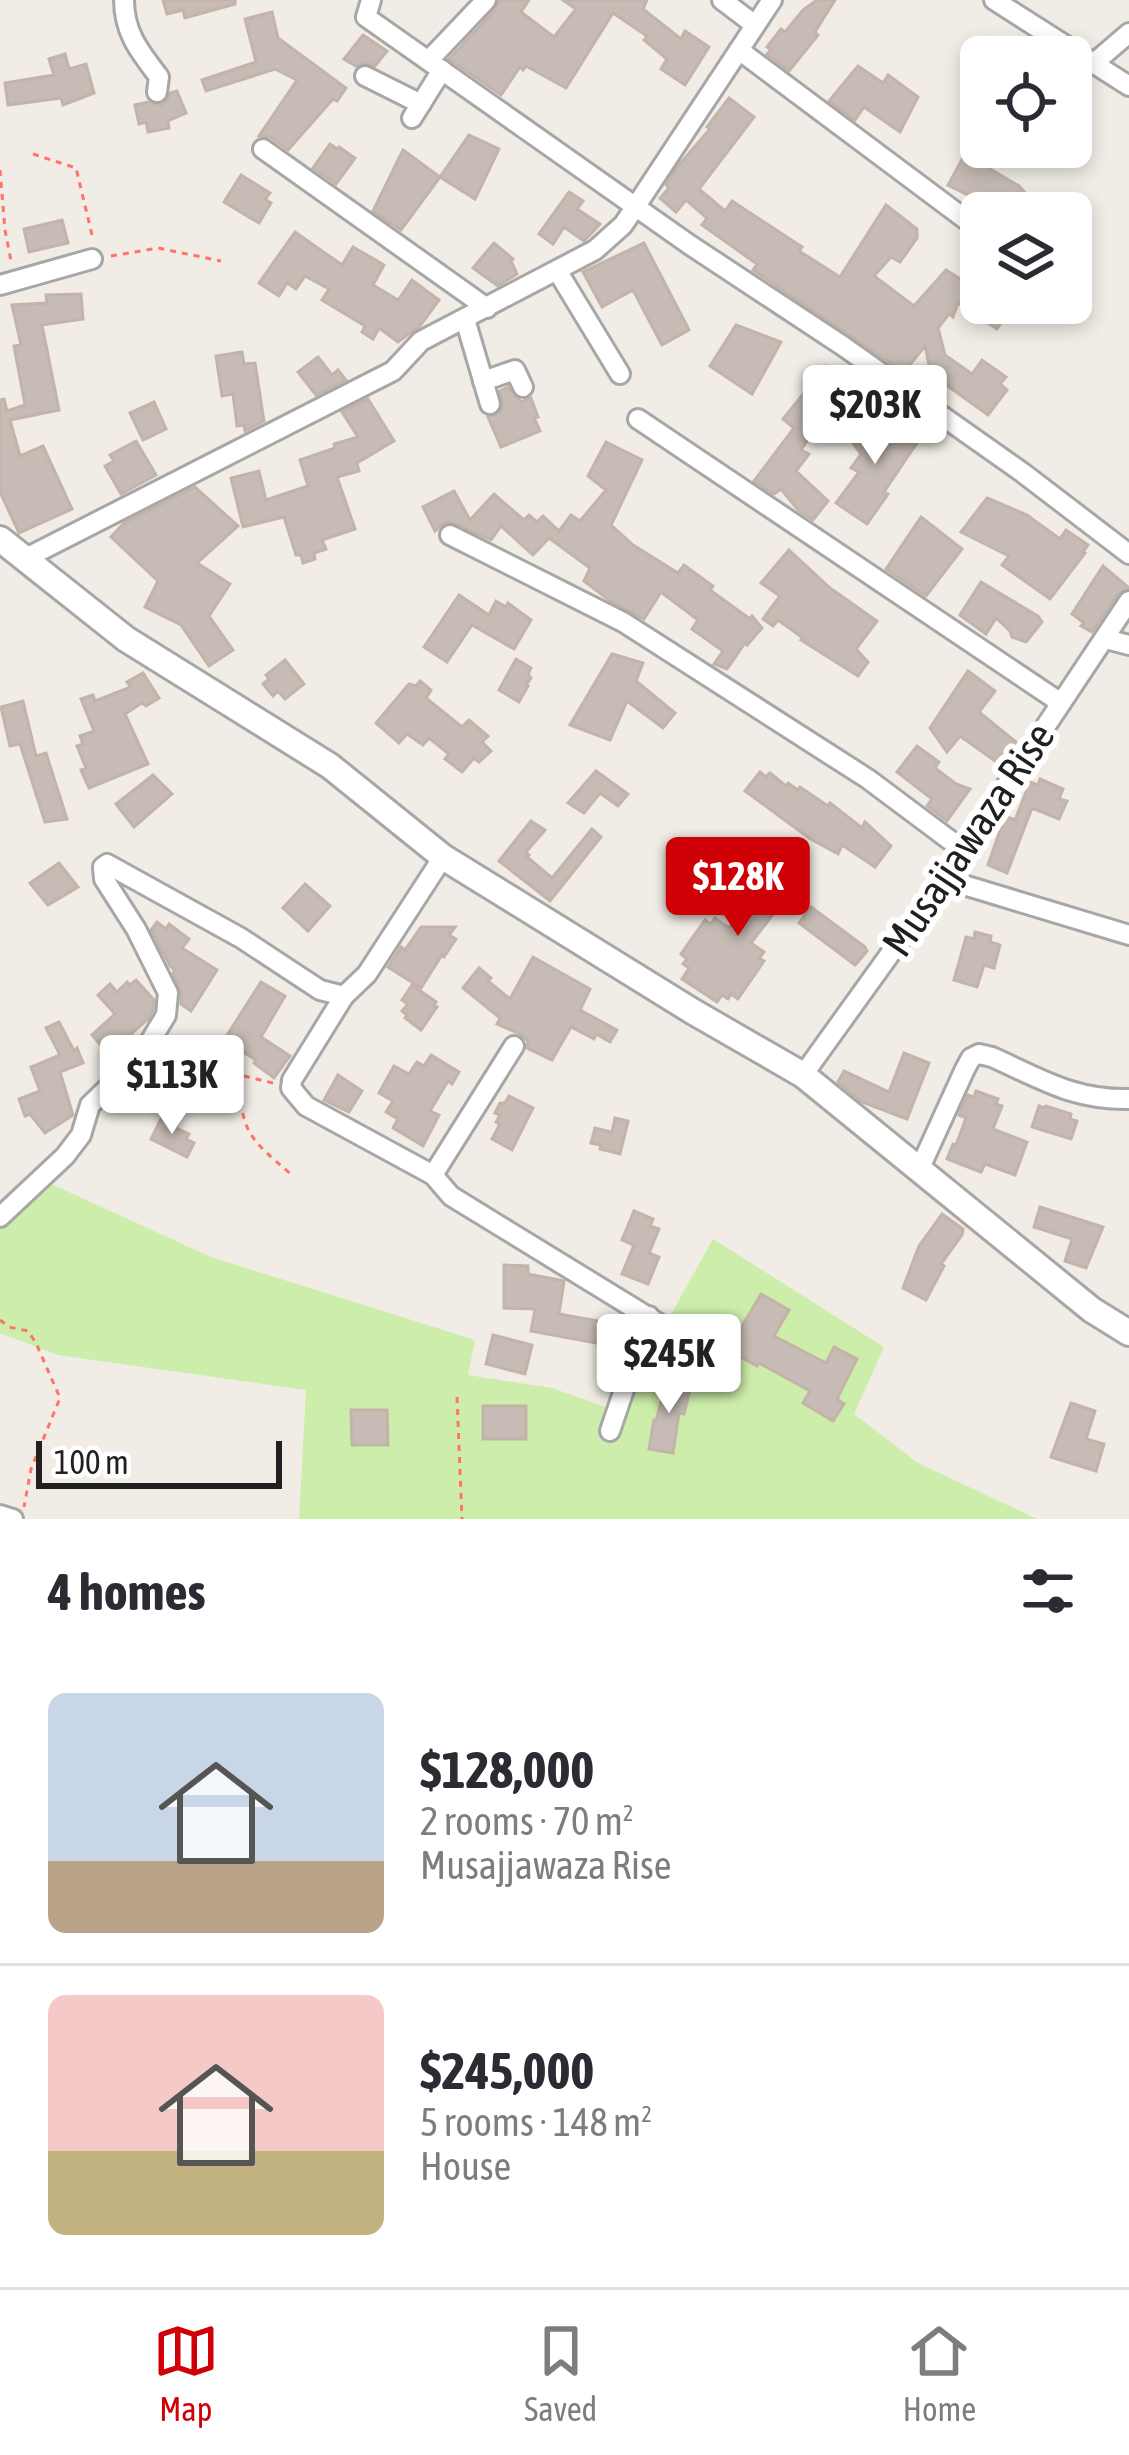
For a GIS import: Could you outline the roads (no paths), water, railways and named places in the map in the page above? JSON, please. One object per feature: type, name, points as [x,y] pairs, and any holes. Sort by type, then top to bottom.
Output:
[{"type":"street","points":[[124,0],[131,39],[159,77],[157,92]]},
{"type":"street","points":[[371,0],[366,17],[844,346],[1129,554]]},
{"type":"street","points":[[364,76],[417,111],[435,65],[486,0]]},
{"type":"street","points":[[722,0],[754,25]]},
{"type":"street","points":[[24,559],[393,370],[421,341],[595,250],[636,206],[772,0]]},
{"type":"street","points":[[994,0],[1129,86]]},
{"type":"street","points":[[1094,62],[1129,33]]},
{"type":"street","points":[[739,50],[960,215]]},
{"type":"street","points":[[263,148],[487,308]]},
{"type":"street","points":[[8,283],[95,259]]},
{"type":"street","points":[[558,272],[620,374]]},
{"type":"street","points":[[465,319],[490,404]]},
{"type":"street","points":[[483,381],[515,370],[523,388]]},
{"type":"street","points":[[638,419],[1061,703]]},
{"type":"street","points":[[451,535],[643,634],[868,779],[964,850]]},
{"type":"street","points":[[0,539],[164,665],[330,766],[442,857],[803,1075],[1075,1297],[1129,1334]]},
{"type":"street","name":"Musajjawaza Rise","points":[[803,1075],[964,850],[1129,601]]},
{"type":"street","points":[[1106,639],[1129,645]]},
{"type":"street","points":[[442,857],[368,974],[344,996],[291,1088],[306,1106],[433,1175],[451,1196],[728,1366]]},
{"type":"street","points":[[0,1217],[65,1156],[81,1136],[90,1105],[142,1055],[166,1015],[170,997],[104,879],[106,865],[241,938],[320,990],[344,996]]},
{"type":"street","points":[[944,879],[1129,935]]},
{"type":"street","points":[[433,1175],[514,1046]]},
{"type":"street","points":[[919,1170],[965,1069],[979,1054],[1078,1095],[1129,1099]]},
{"type":"street","points":[[610,1431],[650,1316]]},
{"type":"street","points":[[0,1515],[17,1519]]}]
